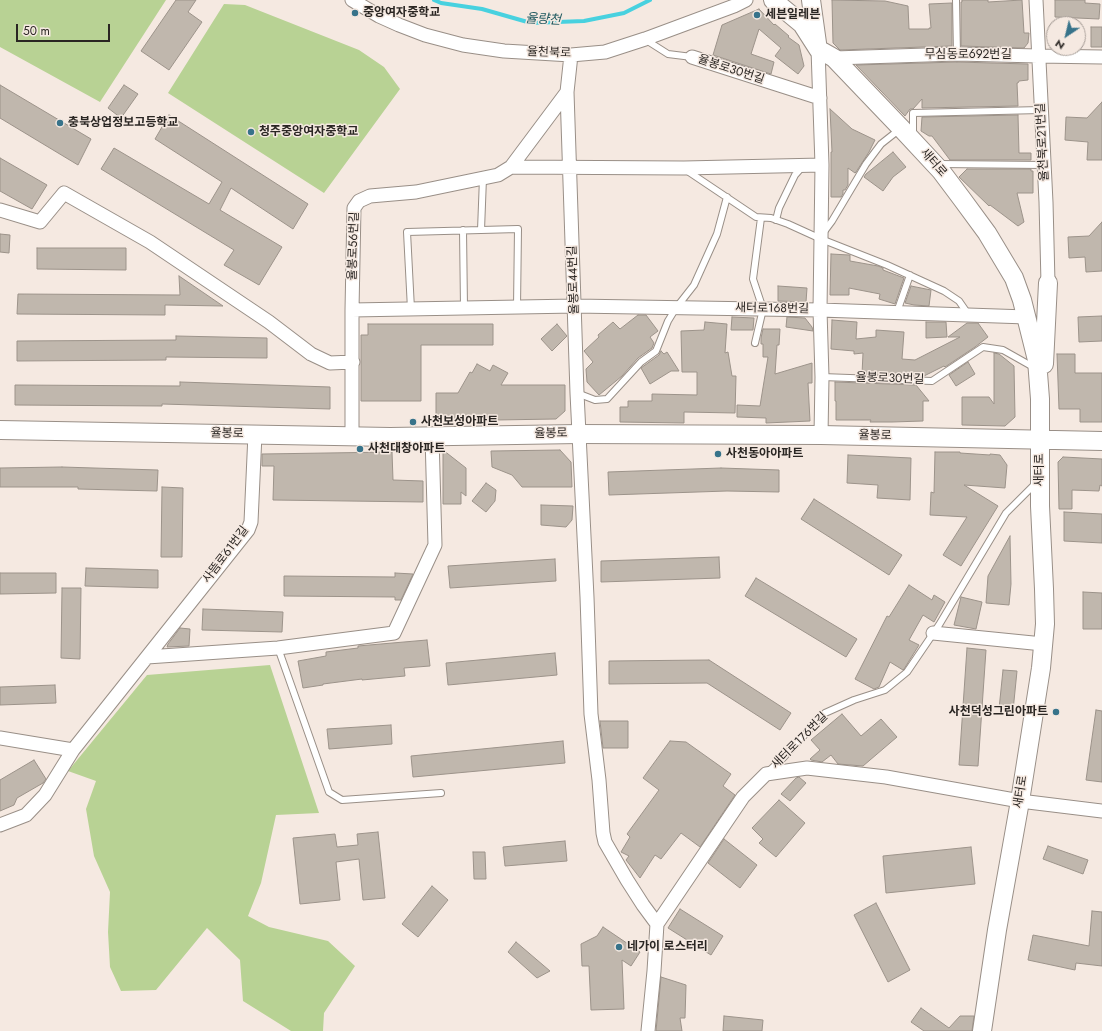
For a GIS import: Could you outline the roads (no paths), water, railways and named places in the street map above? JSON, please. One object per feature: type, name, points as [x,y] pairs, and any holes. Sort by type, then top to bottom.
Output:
[{"type":"street","name":"율천북로","points":[[352,0],[379,16],[399,25],[425,35],[463,45],[504,51],[571,55],[606,52],[734,6],[746,0]]},
{"type":"street","name":"새터로","points":[[773,0],[802,24],[818,48],[834,58],[907,134],[934,164],[987,233],[1017,285],[1027,317],[1037,360],[1040,417],[1040,506],[1045,624],[1041,668],[1020,801],[997,930],[982,1031]]},
{"type":"street","points":[[811,0],[818,48],[822,165],[820,310],[822,377],[821,435]]},
{"type":"street","name":"율천북로21번길","points":[[1036,0],[1048,283]]},
{"type":"street","name":"무심동로692번길","points":[[834,58],[957,54],[1102,57]]},
{"type":"street","name":"율봉로44번길","points":[[571,55],[568,92],[570,167],[577,393],[591,714],[605,842],[627,880],[657,924]]},
{"type":"street","name":"율봉로30번길","points":[[692,57],[820,98]]},
{"type":"street","points":[[511,167],[568,92]]},
{"type":"street","points":[[570,167],[684,168],[822,165]]},
{"type":"street","name":"율봉로56번길","points":[[352,436],[354,208],[359,201],[370,196],[416,192],[498,175],[511,167],[570,167]]},
{"type":"street","points":[[0,210],[40,222],[64,193],[150,242],[269,322],[311,354],[330,363],[353,362]]},
{"type":"street","points":[[1017,285],[1030,296],[1035,297],[1044,292],[1048,283]]},
{"type":"street","points":[[1040,417],[1045,358],[1048,283]]},
{"type":"street","name":"새터로168번길","points":[[352,310],[575,306],[820,310],[1027,317]]},
{"type":"street","name":"율봉로","points":[[0,430],[352,436],[579,434],[821,435],[1102,440]]},
{"type":"street","name":"사뜸로61번길","points":[[0,825],[26,815],[41,800],[73,750],[248,530],[251,522],[255,434]]},
{"type":"street","points":[[147,657],[278,648],[394,633],[435,545],[432,436]]},
{"type":"street","points":[[933,633],[1043,644]]},
{"type":"street","points":[[0,738],[73,750]]},
{"type":"street","points":[[766,774],[807,768],[886,777],[1020,801],[1102,811]]},
{"type":"street","name":"새터로176번길","points":[[657,924],[743,796],[766,774]]},
{"type":"street","points":[[648,1031],[657,924]]},
{"type":"lane","points":[[956,0],[957,54]]},
{"type":"lane","name":"율봉로30번길","points":[[645,39],[668,54],[692,57]]},
{"type":"lane","points":[[821,237],[866,164],[881,144],[907,134],[913,113],[1041,110]]},
{"type":"lane","points":[[934,164],[1044,165]]},
{"type":"lane","points":[[776,220],[779,208],[795,175],[803,165]]},
{"type":"lane","points":[[684,168],[756,217],[771,218],[788,224],[944,290],[959,301],[969,315]]},
{"type":"lane","points":[[481,230],[483,178]]},
{"type":"lane","points":[[577,393],[595,400],[607,399],[641,362],[656,351],[668,321],[694,285],[718,234],[727,197]]},
{"type":"lane","points":[[755,342],[763,309],[753,278],[761,218]]},
{"type":"lane","points":[[411,309],[407,232],[518,229],[517,307]]},
{"type":"lane","points":[[463,230],[464,308]]},
{"type":"lane","points":[[897,312],[910,275]]},
{"type":"lane","name":"율봉로30번길","points":[[822,377],[932,381],[983,347],[1003,350],[1038,370]]},
{"type":"lane","name":"새터로176번길","points":[[766,774],[825,713],[854,700],[885,690],[907,672],[933,633],[1006,513],[1040,479]]},
{"type":"lane","points":[[278,648],[329,792],[342,800],[441,793]]},
{"type":"waterway","name":"율량천","points":[[434,0],[441,3],[482,9],[531,23],[584,21],[624,13],[650,0]]},
{"type":"place","name":"중앙여자중학교","points":[[355,13]]},
{"type":"place","name":"세븐일레븐","points":[[757,15]]},
{"type":"place","name":"충북상업정보고등학교","points":[[60,123]]},
{"type":"place","name":"청주중앙여자중학교","points":[[251,132]]},
{"type":"place","name":"사천보성아파트","points":[[413,422]]},
{"type":"place","name":"사천대창아파트","points":[[360,449]]},
{"type":"place","name":"사천동아아파트","points":[[718,454]]},
{"type":"place","name":"사천덕성그린아파트","points":[[1056,712]]},
{"type":"place","name":"네가이 로스터리","points":[[619,947]]}]
